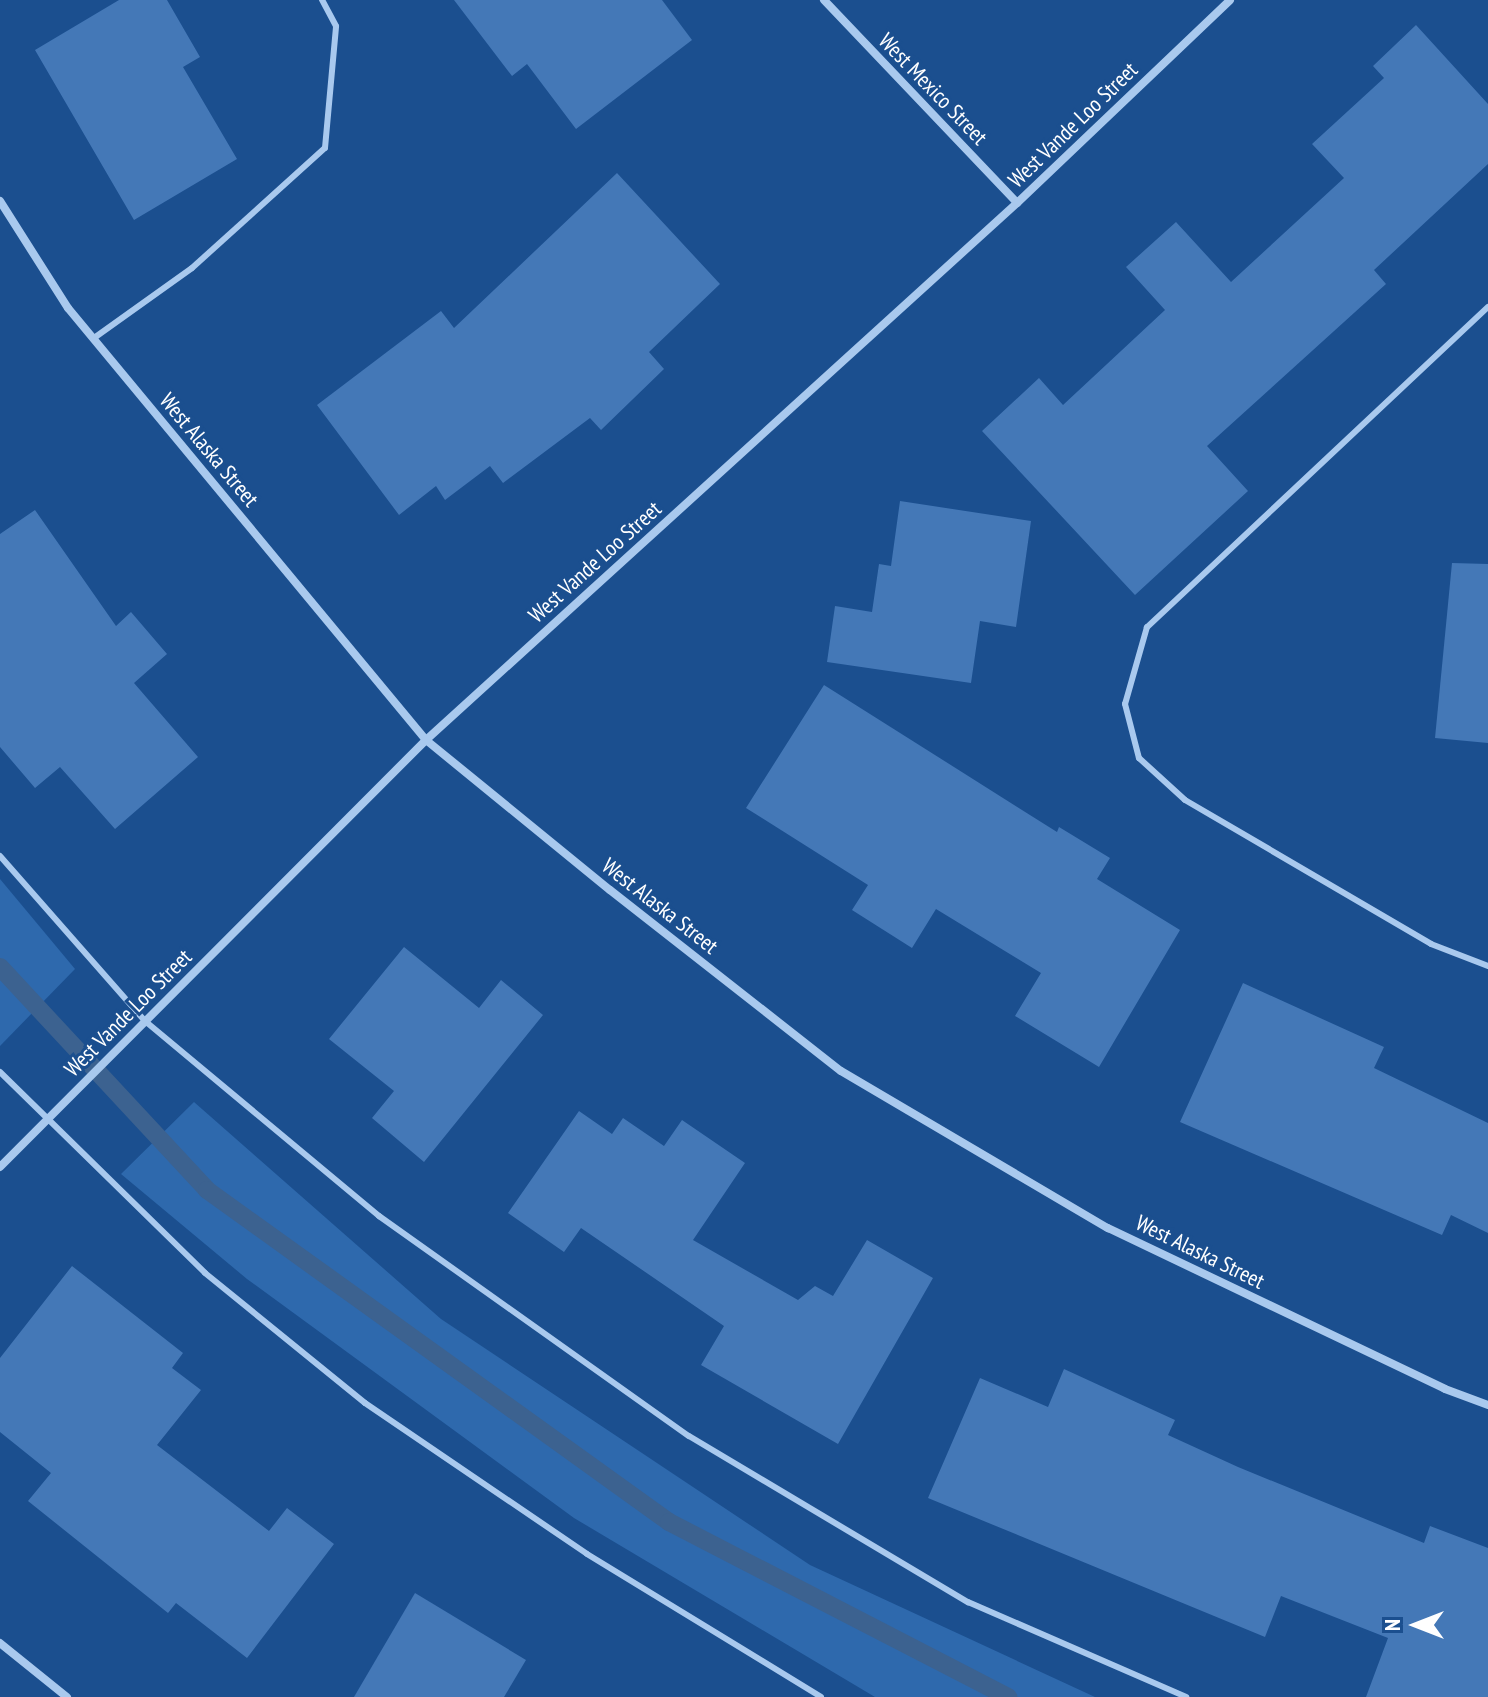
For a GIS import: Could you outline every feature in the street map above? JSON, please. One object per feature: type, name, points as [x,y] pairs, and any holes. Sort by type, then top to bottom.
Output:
[{"type":"street","name":"West Mexico Street","points":[[824,0],[1017,203]]},
{"type":"street","name":"West Vande Loo Street","points":[[0,1167],[426,740],[1017,203],[1230,0]]},
{"type":"street","name":"West Alaska Street","points":[[0,201],[94,338],[426,740],[841,1071],[1108,1228],[1445,1389],[1488,1405]]},
{"type":"street","points":[[0,1643],[54,1693],[67,1697]]},
{"type":"lane","points":[[94,338],[192,268],[325,148],[336,26],[322,0]]},
{"type":"lane","points":[[1488,307],[1147,627],[1125,704],[1139,758],[1185,800],[1431,944],[1488,966]]},
{"type":"lane","points":[[0,856],[145,1021],[379,1216],[689,1436],[968,1602],[1186,1697]]},
{"type":"lane","points":[[0,1072],[45,1121],[205,1273],[365,1403],[587,1554],[821,1697]]},
{"type":"shaded area","points":[[0,879],[75,969],[0,1046]]},
{"type":"shaded area","points":[[194,1102],[441,1319],[810,1565],[1095,1697],[875,1697],[574,1518],[247,1279],[121,1174]]},
{"type":"building","points":[[119,0],[167,0],[200,57],[183,67],[237,159],[134,220],[35,50]]},
{"type":"building","points":[[454,0],[662,0],[692,40],[576,129],[527,64],[512,76]]},
{"type":"building","points":[[1416,25],[1488,104],[1488,164],[1374,270],[1386,284],[1207,446],[1248,491],[1135,595],[982,431],[1039,378],[1063,405],[1165,310],[1126,267],[1176,222],[1231,282],[1344,178],[1312,144],[1384,78],[1373,66]]},
{"type":"building","points":[[617,173],[720,284],[649,352],[664,369],[601,430],[590,418],[503,483],[490,466],[445,500],[436,486],[399,515],[317,405],[441,311],[454,328]]},
{"type":"building","points":[[900,501],[1031,521],[1016,627],[980,621],[971,683],[827,662],[835,606],[872,612],[879,564],[891,566]]},
{"type":"building","points":[[35,510],[116,626],[131,612],[167,654],[134,683],[198,757],[115,829],[60,767],[35,788],[0,747],[0,534]]},
{"type":"building","points":[[1452,563],[1488,564],[1488,743],[1435,738]]},
{"type":"building","points":[[824,685],[1057,832],[1059,827],[1110,858],[1097,879],[1180,930],[1099,1067],[1015,1016],[1041,973],[936,909],[912,948],[852,910],[868,885],[746,808]]},
{"type":"building","points":[[404,947],[479,1008],[501,980],[543,1015],[424,1162],[372,1118],[394,1091],[329,1039]]},
{"type":"building","points":[[1243,983],[1384,1047],[1374,1068],[1488,1123],[1488,1233],[1451,1215],[1442,1235],[1180,1122]]},
{"type":"building","points":[[579,1111],[612,1134],[623,1118],[664,1146],[682,1120],[745,1163],[693,1240],[798,1300],[815,1286],[833,1296],[867,1240],[933,1278],[838,1444],[701,1365],[724,1326],[581,1228],[564,1252],[508,1213]]},
{"type":"building","points":[[72,1266],[183,1353],[172,1368],[201,1390],[157,1445],[269,1531],[287,1508],[334,1544],[247,1658],[176,1603],[168,1613],[28,1501],[51,1473],[0,1432],[0,1358]]},
{"type":"building","points":[[1064,1369],[1175,1420],[1168,1435],[1238,1467],[1424,1543],[1430,1526],[1488,1548],[1488,1697],[1366,1697],[1388,1638],[1281,1596],[1265,1637],[928,1498],[980,1378],[1048,1407]]},
{"type":"building","points":[[415,1593],[526,1660],[504,1697],[354,1697]]},
{"type":"waterway","points":[[0,967],[207,1190],[669,1522],[1008,1697]]}]
